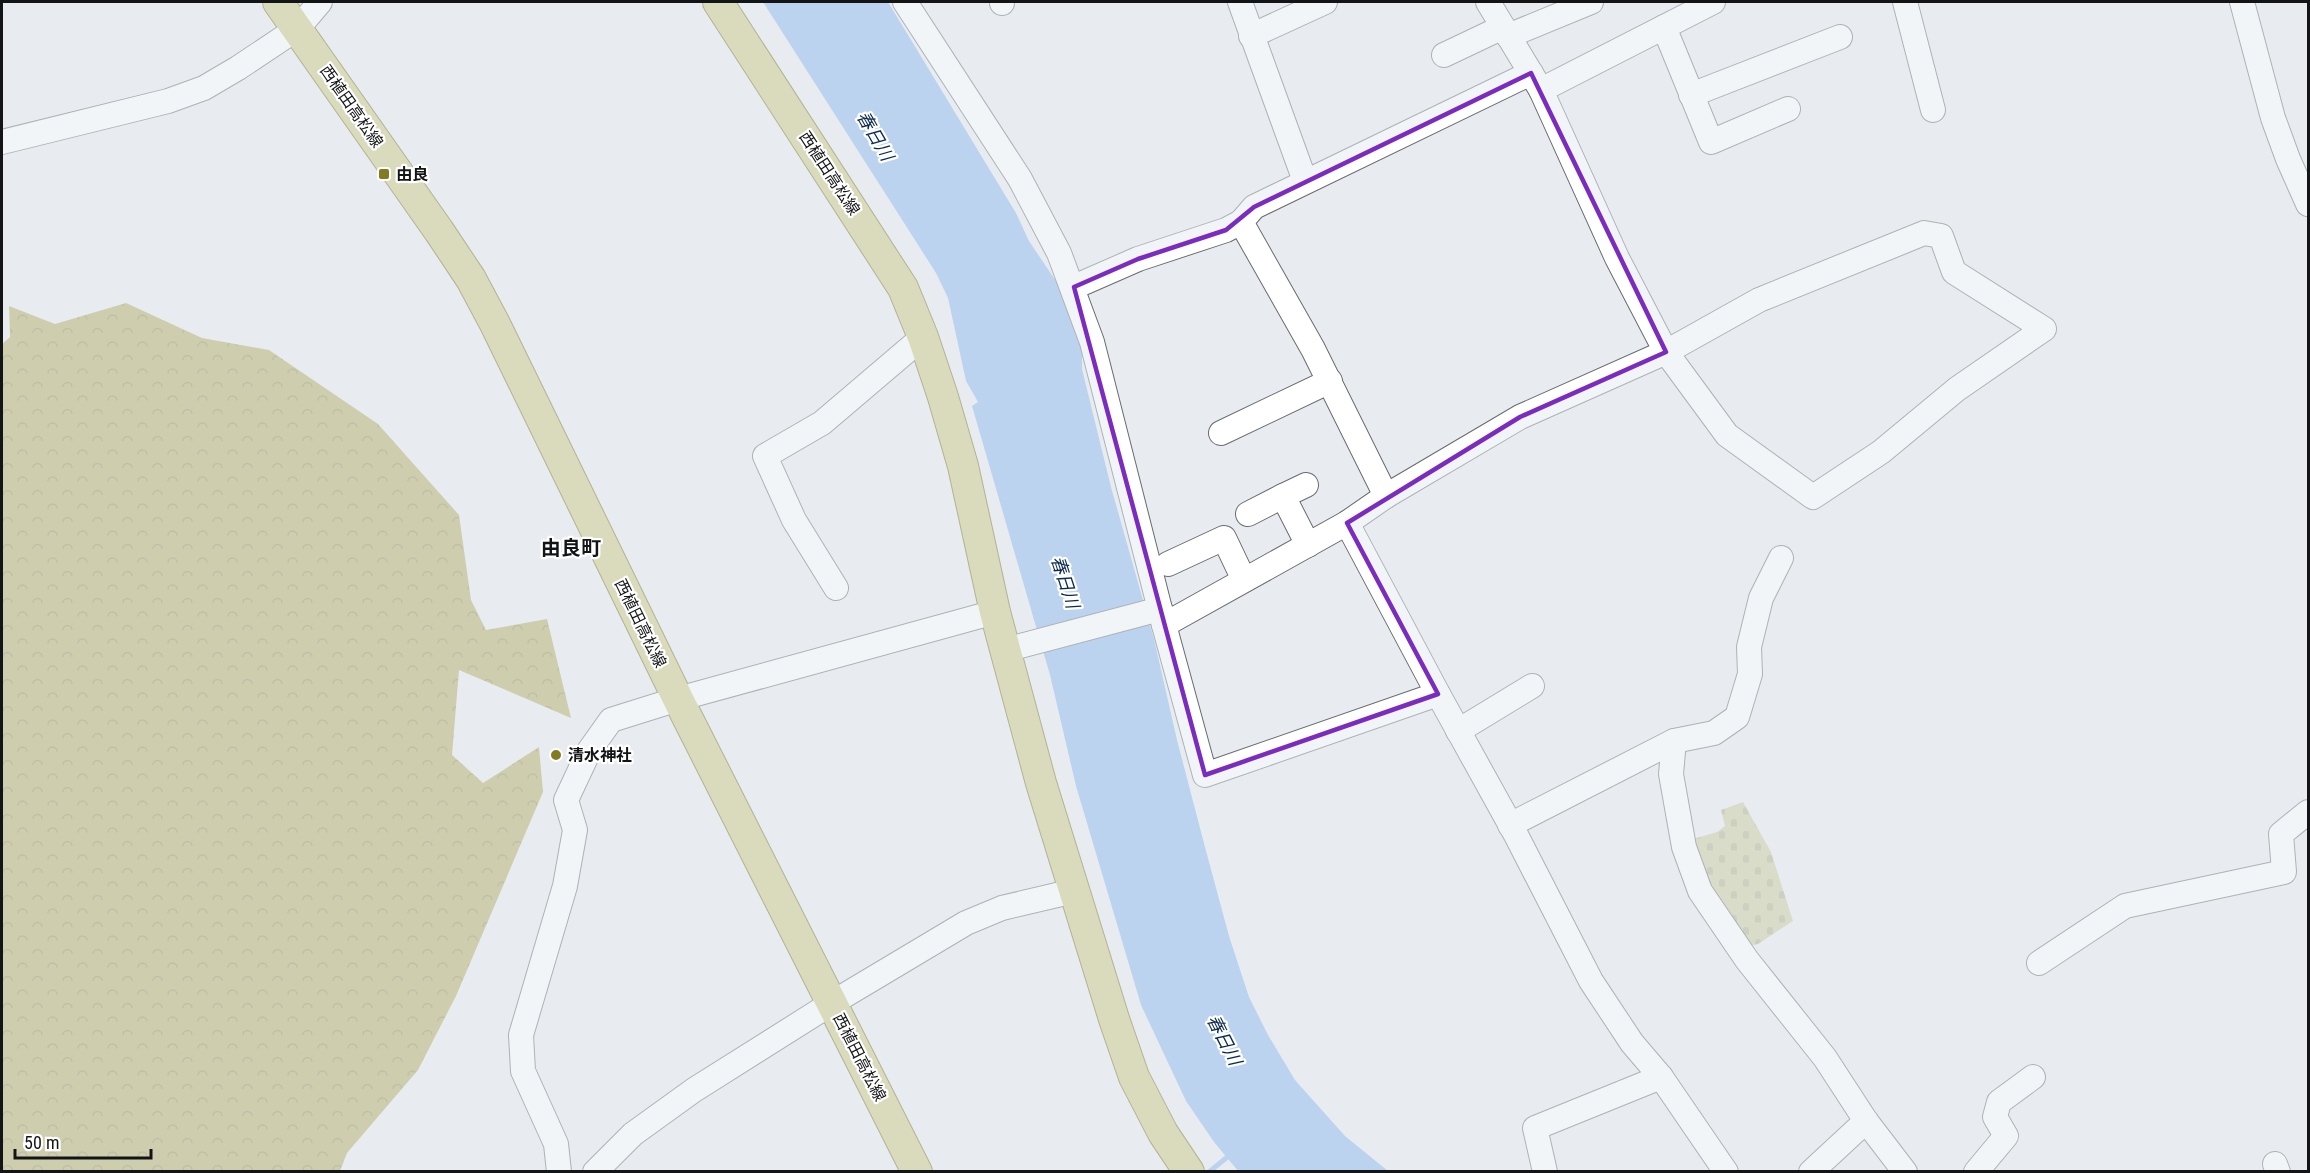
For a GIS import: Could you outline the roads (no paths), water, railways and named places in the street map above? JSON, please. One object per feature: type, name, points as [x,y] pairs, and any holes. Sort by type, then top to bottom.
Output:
[{"type":"main road","name":"西植田高松線","points":[[278,2],[471,279],[501,335],[678,699],[917,1172]]},
{"type":"main road","name":"西植田高松線","points":[[717,2],[765,72],[903,288],[923,337],[963,466],[995,612],[1074,891],[1134,1077],[1163,1133],[1190,1172]]},
{"type":"street","points":[[2,142],[158,104],[204,88],[298,28],[320,2]]},
{"type":"street","points":[[905,2],[1020,178],[1043,220],[1074,287],[1092,342],[1205,775],[1438,694]]},
{"type":"street","points":[[1240,2],[1305,181]]},
{"type":"street","points":[[1251,36],[1324,2]]},
{"type":"street","points":[[1005,650],[1162,617],[1244,580],[1347,523],[1386,496],[1520,417],[1666,352],[1758,300],[1924,233],[1941,236],[1954,272],[2044,329],[1957,389],[1881,452],[1813,497],[1727,435],[1666,352],[1617,258],[1536,82],[1488,2]]},
{"type":"street","points":[[1444,55],[1591,2]]},
{"type":"street","points":[[1074,287],[1138,259],[1226,230],[1241,222],[1254,207],[1305,181],[1664,27],[1713,2]]},
{"type":"street","points":[[1905,2],[1933,110]]},
{"type":"street","points":[[2242,2],[2273,118],[2308,204]]},
{"type":"street","points":[[1664,27],[1711,142],[1788,109]]},
{"type":"street","points":[[1691,94],[1840,37]]},
{"type":"street","points":[[1241,222],[1313,349],[1386,496]]},
{"type":"street","points":[[836,588],[794,520],[765,456],[822,423],[923,337]]},
{"type":"street","points":[[1221,433],[1329,381]]},
{"type":"street","points":[[1248,514],[1306,485]]},
{"type":"street","points":[[1283,496],[1308,545]]},
{"type":"street","points":[[1347,523],[1510,825],[1591,981],[1632,1043],[1660,1077],[1726,1172]]},
{"type":"street","points":[[1168,564],[1224,538],[1244,580]]},
{"type":"street","points":[[1510,825],[1674,741],[1714,734],[1737,717],[1750,674],[1749,646],[1761,598],[1782,558]]},
{"type":"street","points":[[559,1172],[556,1144],[523,1071],[521,1035],[565,886],[575,830],[566,800],[589,751],[611,720],[678,699],[995,612]]},
{"type":"street","points":[[1458,730],[1532,686]]},
{"type":"street","points":[[1674,741],[1671,774],[1684,847],[1700,891],[1747,960],[1825,1058],[1866,1121],[1905,1172]]},
{"type":"street","points":[[2039,963],[2125,906],[2283,872],[2281,834],[2308,812]]},
{"type":"street","points":[[596,1172],[633,1134],[694,1090],[832,1003],[966,923],[1002,908],[1074,891]]},
{"type":"street","points":[[1545,1172],[1535,1128],[1660,1077]]},
{"type":"street","points":[[1976,1172],[2006,1136],[1995,1117],[1999,1102],[2033,1077]]},
{"type":"street","points":[[1811,1172],[1866,1121]]},
{"type":"water","name":"春日川","points":[[763,2],[888,2],[1016,213],[1029,241],[1062,290],[1082,344],[1082,369],[1111,487],[1154,639],[1177,740],[1229,936],[1249,997],[1268,1035],[1295,1080],[1345,1136],[1388,1171],[1238,1171],[1214,1142],[1186,1101],[1141,1005],[1076,786],[1050,675],[972,406],[978,402],[966,381],[948,298],[936,273]]},
{"type":"waterway","points":[[1209,1172],[1231,1154]]},
{"type":"place","name":"由良","points":[[384,174]]},
{"type":"place","name":"清水神社","points":[[556,755]]},
{"type":"district","name":"由良町","points":[[571,548]]}]
